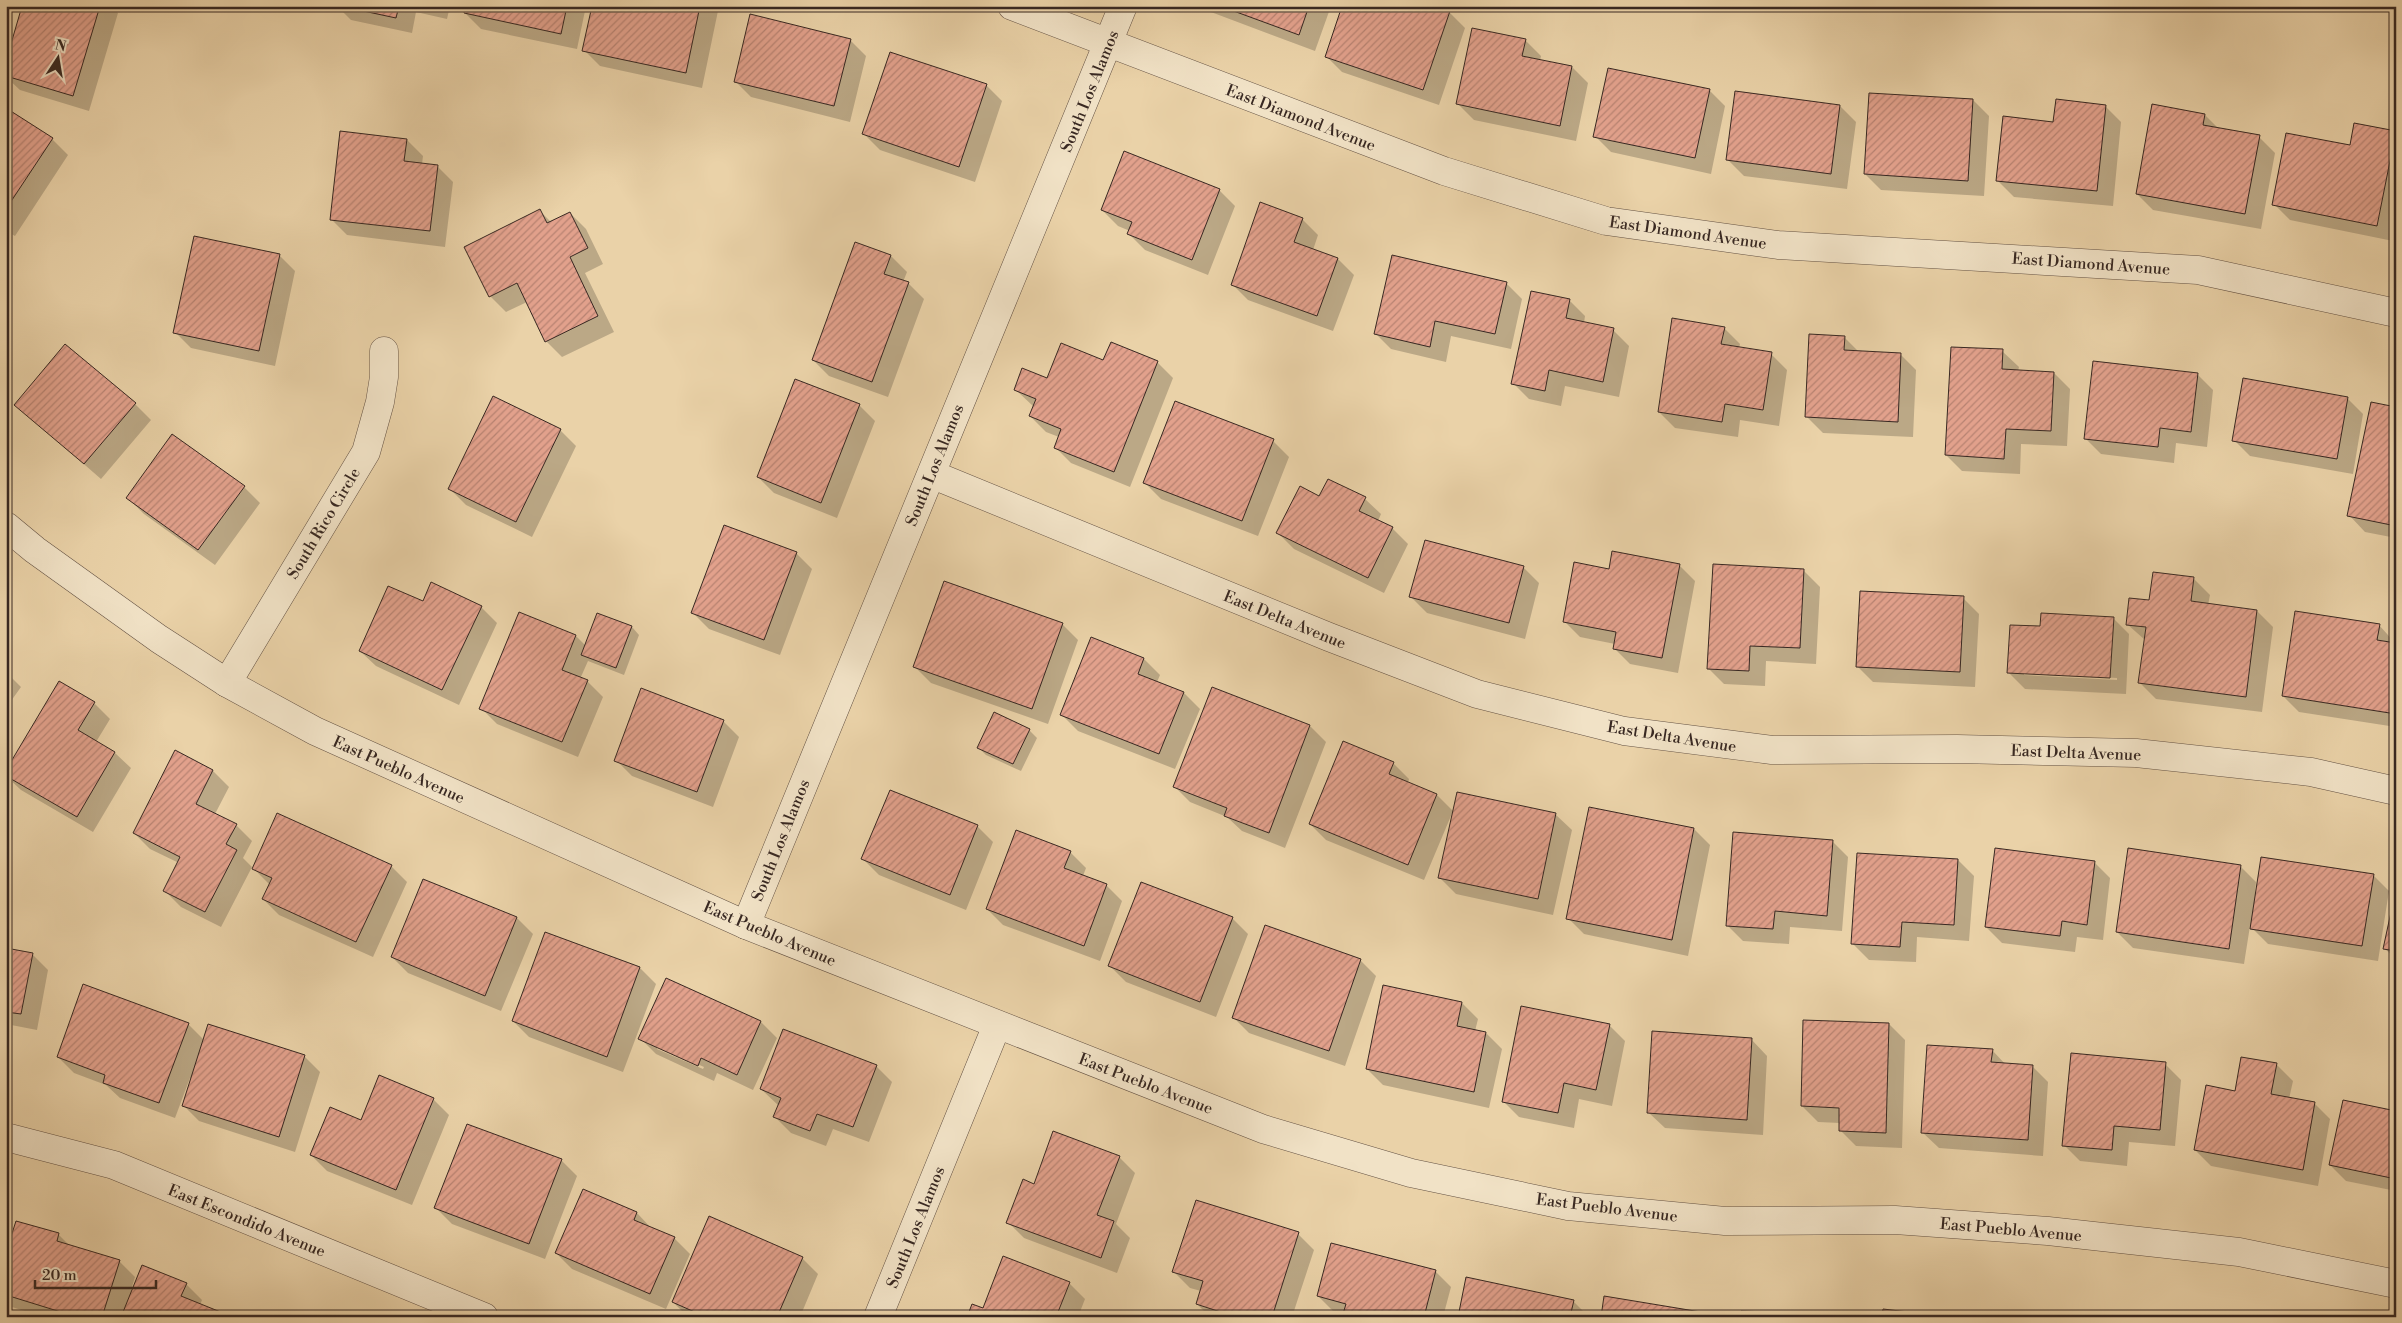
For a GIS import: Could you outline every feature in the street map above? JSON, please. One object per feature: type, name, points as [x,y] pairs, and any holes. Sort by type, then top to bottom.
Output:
[{"type":"street","name":"East Diamond Avenue","points":[[1012,6],[1444,171],[1606,221],[1778,245],[2198,270],[2396,313]]},
{"type":"street","name":"South Los Alamos","points":[[746,925],[1124,6]]},
{"type":"street","name":"South Rico Circle","points":[[227,683],[366,452],[380,402],[384,377],[384,351]]},
{"type":"street","name":"East Delta Avenue","points":[[930,474],[1329,637],[1477,694],[1624,731],[1772,750],[1957,749],[2136,753],[2311,772],[2396,791]]},
{"type":"street","name":"East Pueblo Avenue","points":[[6,526],[106,602],[227,683],[315,731],[746,925],[1263,1129],[1411,1172],[1568,1206],[1725,1221],[1895,1220],[2048,1231],[2239,1252],[2396,1284]]},
{"type":"street","name":"South Los Alamos","points":[[878,1317],[996,1025]]},
{"type":"street","name":"East Escondido Avenue","points":[[6,1137],[114,1165],[484,1317]]},
{"type":"building","points":[[22,6],[100,6],[73,96],[6,76],[6,61]]},
{"type":"building","points":[[340,6],[399,6],[396,18]]},
{"type":"building","points":[[465,6],[567,6],[561,34],[464,13]]},
{"type":"building","points":[[592,6],[700,6],[686,73],[582,51]]},
{"type":"building","points":[[1220,6],[1309,6],[1299,35]]},
{"type":"building","points":[[1342,6],[1435,6],[1450,11],[1423,90],[1325,57]]},
{"type":"building","points":[[750,14],[851,39],[834,106],[734,82]]},
{"type":"building","points":[[1472,28],[1526,39],[1522,56],[1572,66],[1560,126],[1456,104]]},
{"type":"building","points":[[890,52],[987,84],[959,167],[862,134]]},
{"type":"building","points":[[1608,68],[1710,89],[1695,158],[1593,137]]},
{"type":"building","points":[[1735,91],[1840,105],[1831,174],[1726,160]]},
{"type":"building","points":[[1869,93],[1973,99],[1968,181],[1864,174]]},
{"type":"building","points":[[2056,99],[2106,105],[2097,191],[1996,181],[2003,116],[2053,122]]},
{"type":"building","points":[[2152,104],[2205,114],[2203,125],[2260,135],[2245,214],[2136,194]]},
{"type":"building","points":[[6,108],[53,138],[6,209]]},
{"type":"building","points":[[2354,123],[2396,131],[2377,226],[2272,205],[2286,133],[2350,145]]},
{"type":"building","points":[[340,131],[407,139],[404,161],[438,165],[430,231],[330,220]]},
{"type":"building","points":[[1124,151],[1220,189],[1192,260],[1127,234],[1132,222],[1101,210]]},
{"type":"building","points":[[1260,202],[1303,218],[1294,242],[1338,258],[1317,316],[1231,285]]},
{"type":"building","points":[[540,209],[547,223],[570,212],[588,248],[570,257],[598,316],[545,342],[517,283],[489,297],[464,247]]},
{"type":"building","points":[[194,236],[280,254],[259,351],[173,333]]},
{"type":"building","points":[[855,242],[891,255],[884,274],[909,282],[872,382],[812,360]]},
{"type":"building","points":[[1392,255],[1507,282],[1495,334],[1435,321],[1430,347],[1374,334]]},
{"type":"building","points":[[1531,291],[1570,299],[1566,318],[1614,328],[1603,382],[1549,370],[1545,391],[1511,384]]},
{"type":"building","points":[[1672,318],[1725,327],[1721,344],[1772,352],[1763,410],[1725,404],[1722,422],[1658,412]]},
{"type":"building","points":[[1809,334],[1845,336],[1844,350],[1901,353],[1898,422],[1805,417]]},
{"type":"building","points":[[1111,342],[1158,361],[1114,472],[1054,448],[1061,429],[1029,416],[1036,399],[1014,390],[1022,368],[1047,378],[1061,343],[1103,360]]},
{"type":"building","points":[[65,344],[136,403],[84,464],[14,405]]},
{"type":"building","points":[[1951,347],[2003,349],[2002,369],[2054,372],[2051,431],[2006,429],[2004,459],[1945,455]]},
{"type":"building","points":[[2093,361],[2198,373],[2191,432],[2160,428],[2158,447],[2084,439]]},
{"type":"building","points":[[2243,378],[2348,397],[2337,459],[2232,441]]},
{"type":"building","points":[[795,379],[860,404],[821,503],[757,477]]},
{"type":"building","points":[[493,396],[561,429],[516,522],[448,489]]},
{"type":"building","points":[[1175,401],[1274,439],[1242,521],[1143,483]]},
{"type":"building","points":[[2371,402],[2396,407],[2396,526],[2347,516]]},
{"type":"building","points":[[172,434],[245,486],[198,550],[126,498]]},
{"type":"building","points":[[1328,479],[1366,497],[1359,511],[1393,527],[1368,578],[1276,533],[1300,486],[1319,496]]},
{"type":"building","points":[[724,525],[797,552],[764,640],[691,613]]},
{"type":"building","points":[[1425,540],[1524,566],[1509,623],[1409,597]]},
{"type":"building","points":[[1612,551],[1680,564],[1662,658],[1613,649],[1616,632],[1563,622],[1574,562],[1609,569]]},
{"type":"building","points":[[1713,564],[1804,569],[1800,648],[1750,646],[1749,671],[1707,669]]},
{"type":"building","points":[[2153,572],[2194,577],[2191,601],[2257,610],[2246,697],[2138,683],[2146,627],[2126,625],[2129,598],[2149,600]]},
{"type":"building","points":[[944,581],[1063,623],[1032,709],[913,667]]},
{"type":"building","points":[[431,582],[482,606],[442,690],[359,651],[388,586],[423,601]]},
{"type":"building","points":[[1860,591],[1964,596],[1960,672],[1856,667]]},
{"type":"building","points":[[2295,611],[2380,624],[2377,640],[2396,643],[2396,714],[2282,696]]},
{"type":"building","points":[[519,612],[576,635],[562,670],[588,680],[562,742],[479,709]]},
{"type":"building","points":[[597,613],[632,626],[616,668],[581,655]]},
{"type":"building","points":[[2041,613],[2114,617],[2110,678],[2007,673],[2010,625],[2040,626]]},
{"type":"building","points":[[1091,637],[1144,658],[1138,674],[1184,692],[1159,754],[1060,715]]},
{"type":"building","points":[[59,681],[95,702],[78,730],[115,752],[77,817],[6,776],[6,770]]},
{"type":"building","points":[[1212,687],[1310,725],[1269,833],[1224,816],[1227,808],[1173,787]]},
{"type":"building","points":[[641,688],[724,720],[697,792],[614,761]]},
{"type":"building","points":[[994,712],[1030,729],[1013,764],[977,748]]},
{"type":"building","points":[[1343,741],[1394,762],[1389,774],[1437,794],[1408,865],[1309,824]]},
{"type":"building","points":[[175,750],[213,770],[196,804],[237,824],[226,844],[237,850],[205,912],[163,891],[180,857],[133,833]]},
{"type":"building","points":[[890,790],[978,825],[950,895],[861,859]]},
{"type":"building","points":[[1457,792],[1556,813],[1538,899],[1438,878]]},
{"type":"building","points":[[1589,807],[1694,828],[1672,940],[1566,919]]},
{"type":"building","points":[[277,813],[392,865],[356,942],[262,899],[272,878],[252,869]]},
{"type":"building","points":[[1016,830],[1071,851],[1064,868],[1107,884],[1084,946],[986,909]]},
{"type":"building","points":[[1733,832],[1833,840],[1827,916],[1775,911],[1773,929],[1726,926]]},
{"type":"building","points":[[1995,848],[2095,861],[2087,925],[2062,921],[2060,936],[1985,927]]},
{"type":"building","points":[[2128,848],[2241,865],[2229,949],[2116,932]]},
{"type":"building","points":[[1857,853],[1958,859],[1954,925],[1902,922],[1900,947],[1851,944]]},
{"type":"building","points":[[2261,857],[2374,874],[2362,946],[2250,929]]},
{"type":"building","points":[[423,879],[517,917],[485,996],[391,957]]},
{"type":"building","points":[[1141,882],[1233,917],[1200,1002],[1108,966]]},
{"type":"building","points":[[2396,889],[2396,951],[2383,949]]},
{"type":"building","points":[[1265,925],[1361,959],[1329,1051],[1232,1018]]},
{"type":"building","points":[[545,932],[640,967],[607,1057],[512,1021]]},
{"type":"building","points":[[6,948],[33,953],[21,1014],[6,1012]]},
{"type":"building","points":[[666,978],[761,1021],[737,1075],[701,1058],[698,1066],[638,1039]]},
{"type":"building","points":[[83,984],[189,1023],[159,1103],[103,1083],[105,1075],[57,1057]]},
{"type":"building","points":[[1383,985],[1462,1002],[1457,1026],[1486,1032],[1474,1092],[1366,1069]]},
{"type":"building","points":[[1521,1006],[1610,1024],[1596,1090],[1564,1083],[1558,1113],[1502,1102]]},
{"type":"building","points":[[1803,1020],[1889,1023],[1886,1133],[1839,1131],[1839,1108],[1801,1106]]},
{"type":"building","points":[[208,1024],[305,1055],[279,1137],[182,1106]]},
{"type":"building","points":[[783,1029],[877,1065],[853,1127],[817,1114],[810,1131],[773,1117],[781,1098],[760,1089]]},
{"type":"building","points":[[1652,1031],[1752,1038],[1747,1120],[1647,1113]]},
{"type":"building","points":[[1927,1045],[1993,1049],[1991,1062],[2033,1065],[2028,1140],[1921,1133]]},
{"type":"building","points":[[2071,1053],[2166,1062],[2160,1130],[2114,1126],[2112,1150],[2062,1146]]},
{"type":"building","points":[[2241,1057],[2277,1063],[2271,1094],[2315,1102],[2303,1170],[2194,1150],[2206,1085],[2235,1091]]},
{"type":"building","points":[[379,1075],[434,1098],[396,1190],[310,1155],[330,1107],[361,1120]]},
{"type":"building","points":[[2343,1100],[2396,1111],[2396,1179],[2329,1165]]},
{"type":"building","points":[[467,1124],[562,1159],[529,1244],[434,1208]]},
{"type":"building","points":[[1053,1131],[1120,1156],[1097,1215],[1114,1221],[1101,1258],[1006,1223],[1023,1179],[1034,1184]]},
{"type":"building","points":[[583,1189],[637,1212],[634,1220],[675,1237],[650,1294],[555,1253]]},
{"type":"building","points":[[1196,1200],[1299,1232],[1272,1317],[1236,1317],[1196,1304],[1203,1281],[1172,1272]]},
{"type":"building","points":[[709,1216],[803,1257],[777,1317],[706,1317],[672,1302]]},
{"type":"building","points":[[16,1221],[59,1233],[57,1241],[120,1260],[102,1317],[77,1317],[6,1295],[6,1252]]},
{"type":"building","points":[[1331,1243],[1436,1270],[1424,1317],[1342,1317],[1346,1304],[1317,1296]]},
{"type":"building","points":[[1003,1256],[1070,1282],[1056,1317],[967,1317],[972,1304],[983,1308]]},
{"type":"building","points":[[142,1265],[187,1283],[181,1296],[233,1317],[121,1317]]},
{"type":"building","points":[[1466,1277],[1574,1300],[1570,1317],[1458,1317]]},
{"type":"building","points":[[1604,1296],[1713,1314],[1712,1317],[1601,1317]]},
{"type":"building","points":[[1883,1309],[1951,1317],[1882,1317]]},
{"type":"building","points":[[1741,1311],[1850,1315],[1850,1317],[1741,1317]]}]
